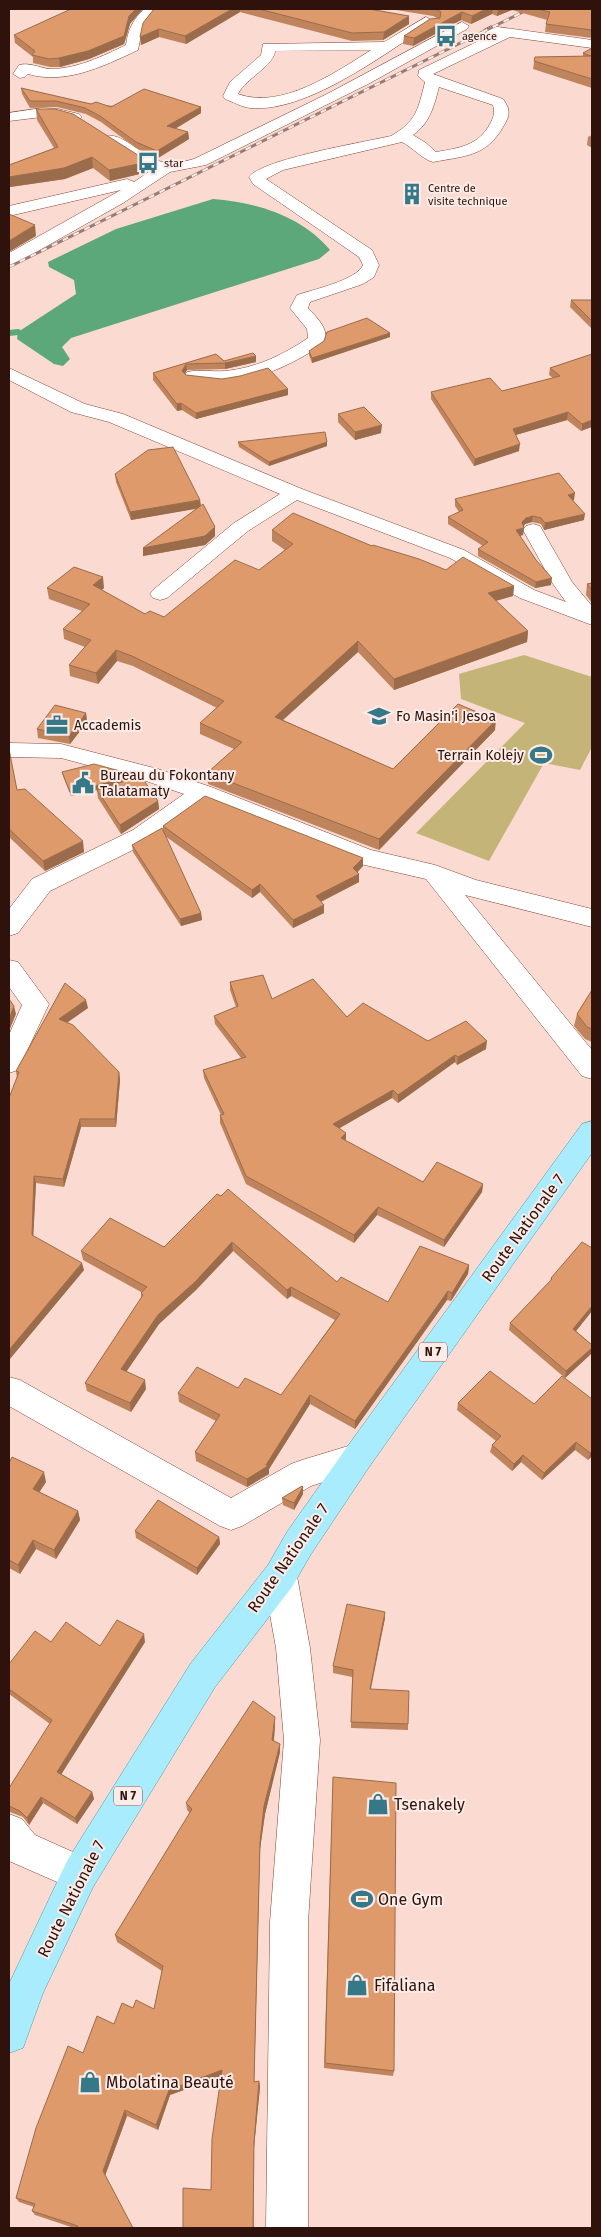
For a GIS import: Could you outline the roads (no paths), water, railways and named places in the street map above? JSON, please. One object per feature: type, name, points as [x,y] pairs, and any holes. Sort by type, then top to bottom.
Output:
[{"type":"main road","name":"Route Nationale 7","points":[[9,2034],[27,1986],[80,1874],[203,1674],[280,1576],[299,1543],[358,1457],[592,1132]]},
{"type":"street","points":[[20,74],[24,68],[36,73],[78,70],[133,46],[135,30],[140,21],[152,9]]},
{"type":"street","points":[[409,18],[592,44]]},
{"type":"street","points":[[384,46],[268,47],[268,56],[235,85],[230,96],[238,102],[254,104],[290,99],[306,94],[426,21]]},
{"type":"street","points":[[9,117],[42,112],[62,113],[79,118],[150,165],[166,168],[183,167],[208,158],[400,63],[462,26]]},
{"type":"street","points":[[403,136],[421,146],[433,157],[473,149],[490,138],[502,114],[502,106],[498,102],[433,80],[425,76],[424,73],[507,33]]},
{"type":"street","points":[[194,376],[213,379],[246,373],[297,355],[317,340],[316,328],[300,308],[303,299],[357,280],[368,273],[371,265],[366,254],[259,181],[257,177],[278,166],[387,142],[403,136],[412,131],[422,120],[433,80]]},
{"type":"street","points":[[9,260],[117,200],[166,168]]},
{"type":"street","points":[[9,211],[151,178]]},
{"type":"street","points":[[9,373],[78,408],[116,418],[295,493],[457,554],[527,594],[590,618]]},
{"type":"street","points":[[160,594],[241,527],[295,493]]},
{"type":"street","points":[[533,530],[563,584],[590,618]]},
{"type":"street","points":[[9,750],[62,751],[150,774],[203,792],[366,857],[435,873],[469,887],[592,918]]},
{"type":"street","points":[[9,927],[41,885],[141,836],[203,792]]},
{"type":"street","points":[[435,873],[592,1069]]},
{"type":"street","points":[[9,969],[36,1004],[9,1063]]},
{"type":"street","points":[[9,1390],[231,1515],[302,1474],[358,1457]]},
{"type":"street","points":[[280,1576],[293,1648],[302,1740],[289,1922],[287,2228]]},
{"type":"street","points":[[9,1832],[22,1848],[80,1874]]},
{"type":"waterway","points":[[9,333],[18,332]]},
{"type":"railway","points":[[9,267],[529,9]]},
{"type":"place","name":"agence","points":[[446,36]]},
{"type":"place","name":"star","points":[[148,163]]},
{"type":"place","name":"Centre de visite technique","points":[[412,194]]},
{"type":"place","name":"Fo Masin'i Jesoa","points":[[379,716]]},
{"type":"place","name":"Accademis","points":[[57,725]]},
{"type":"place","name":"Terrain Kolejy","points":[[541,755]]},
{"type":"place","name":"Bureau du Fokontany Talatamaty","points":[[83,783]]},
{"type":"place","name":"Tsenakely","points":[[378,1804]]},
{"type":"place","name":"One Gym","points":[[362,1899]]},
{"type":"place","name":"Fifaliana","points":[[357,1985]]},
{"type":"place","name":"Mbolatina Beauté","points":[[90,2082]]}]
